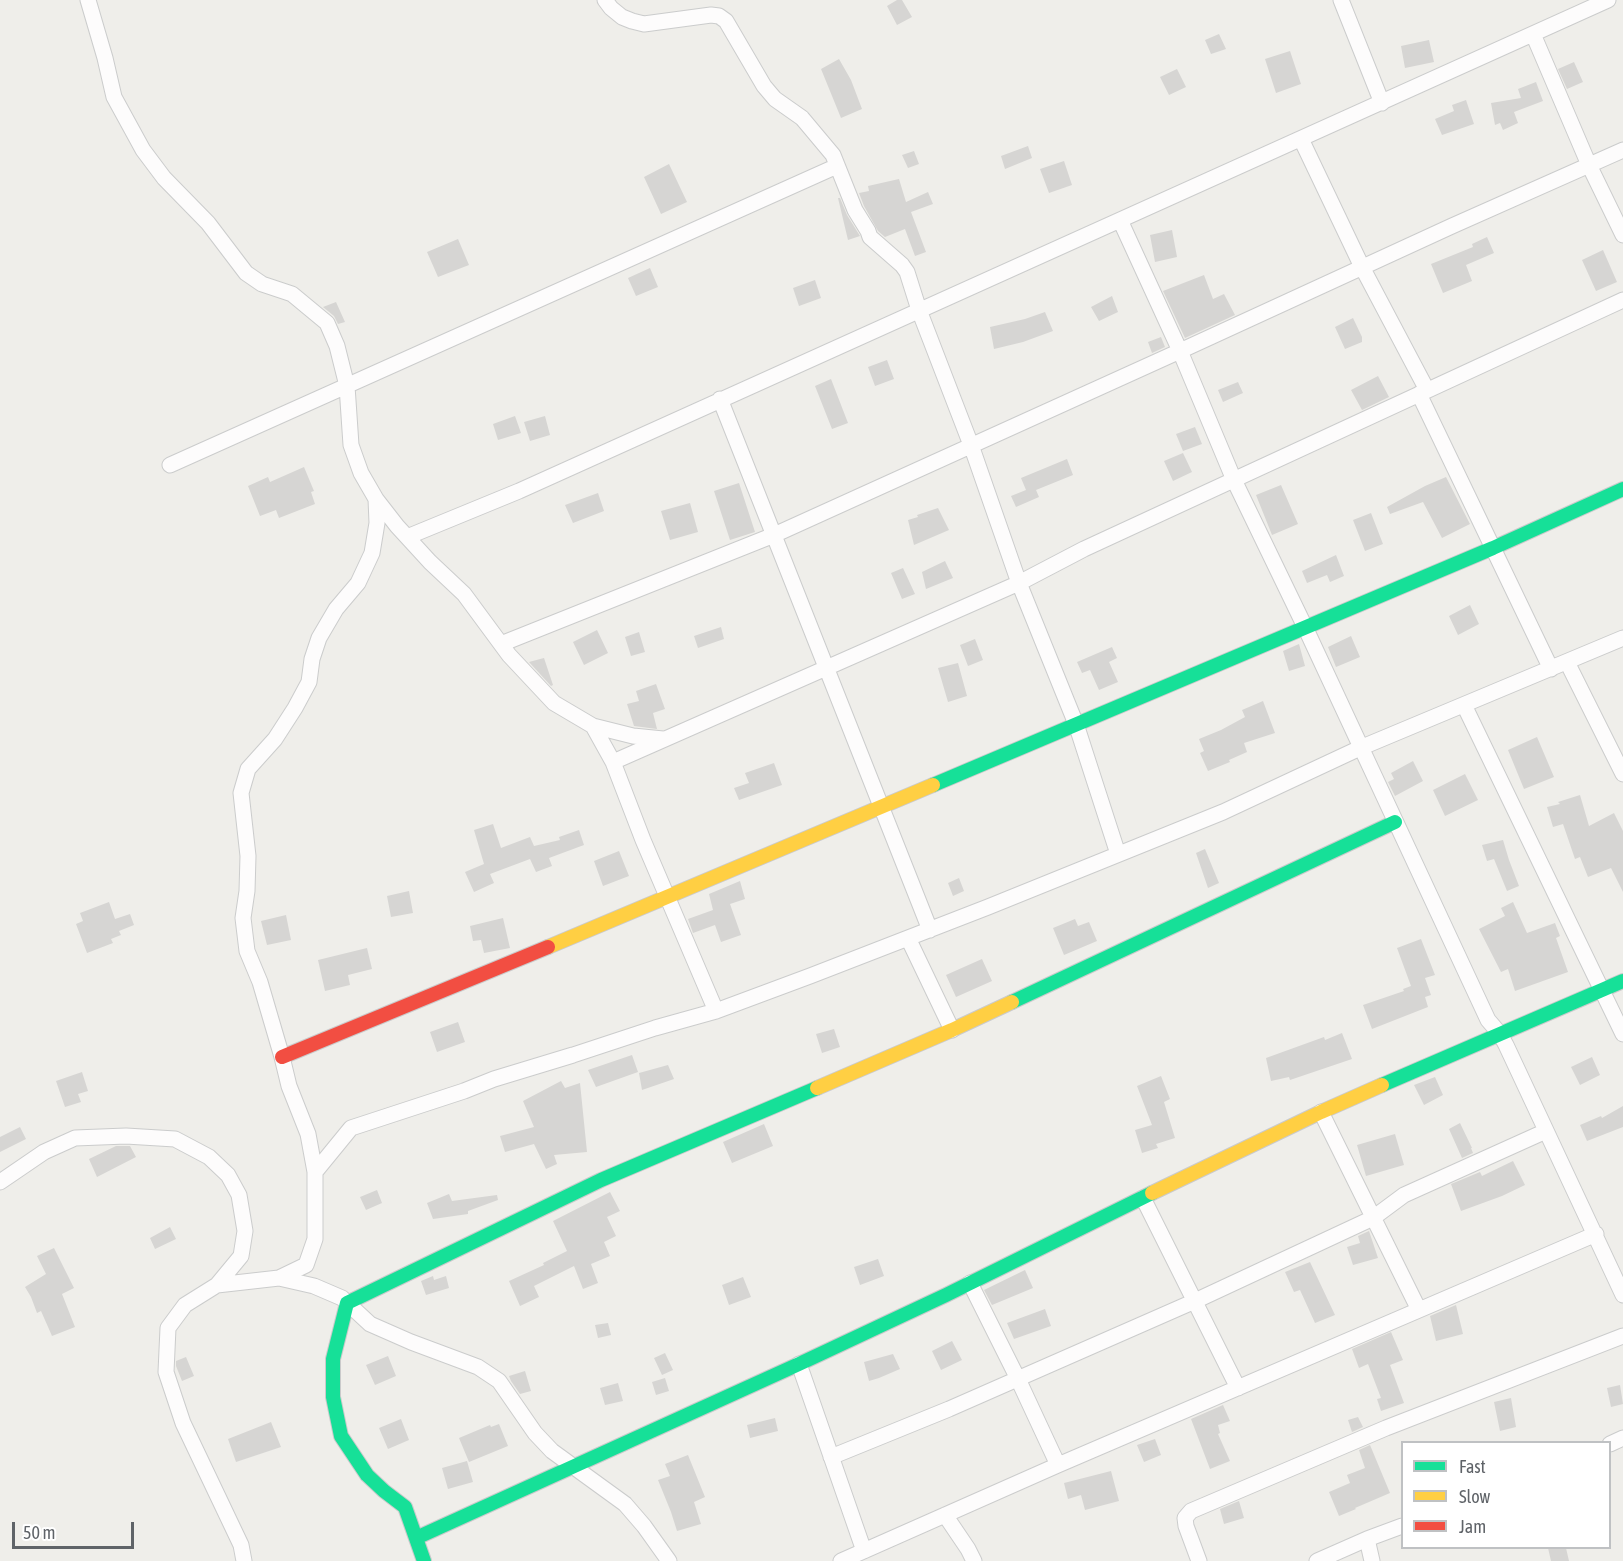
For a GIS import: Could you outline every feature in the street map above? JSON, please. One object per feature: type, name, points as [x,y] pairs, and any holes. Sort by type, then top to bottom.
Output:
[{"type":"street","points":[[88,0],[114,97],[143,150],[164,178],[208,223],[246,273],[262,284],[292,294],[327,323],[337,346],[347,386],[351,445],[361,472],[376,499],[430,562],[464,594],[509,655],[554,703],[593,726],[633,736],[666,739]]},
{"type":"street","points":[[605,0],[622,17],[644,24],[711,15],[719,16],[726,21],[764,86],[775,99],[802,118],[833,155],[855,210],[870,237],[907,272],[1019,583],[1076,724],[1118,854]]},
{"type":"street","points":[[1341,0],[1382,103]]},
{"type":"street","points":[[407,537],[519,491],[1608,0]]},
{"type":"street","points":[[1533,34],[1589,165],[1623,235]]},
{"type":"street","points":[[1301,139],[1423,392],[1493,548],[1551,669]]},
{"type":"street","points":[[501,644],[774,535],[1623,150]]},
{"type":"street","points":[[170,465],[837,166]]},
{"type":"street","points":[[1120,220],[1180,351],[1234,480],[1488,1020],[1500,1034],[1623,1295]]},
{"type":"street","points":[[613,762],[1019,583],[1084,549],[1623,300]]},
{"type":"street","points":[[720,399],[930,930]]},
{"type":"street","points":[[282,1057],[668,898],[1493,548],[1623,489]]},
{"type":"street","points":[[217,1285],[279,1278],[306,1265],[315,1239],[315,1172],[308,1134],[289,1086],[260,982],[247,951],[243,918],[247,891],[248,856],[241,793],[248,769],[275,739],[300,699],[309,682],[312,659],[319,638],[336,609],[358,583],[372,553],[377,523],[376,499]]},
{"type":"street","points":[[315,1172],[351,1128],[494,1079],[716,1011],[930,930],[1223,812],[1360,748],[1623,638]]},
{"type":"street","points":[[1567,662],[1623,774]]},
{"type":"street","points":[[1464,705],[1623,1034]]},
{"type":"street","points":[[593,726],[613,762],[643,840],[716,1011]]},
{"type":"street","points":[[347,1303],[601,1180],[952,1030],[1395,822]]},
{"type":"street","points":[[908,938],[952,1030]]},
{"type":"street","points":[[416,1538],[799,1364],[1321,1112],[1623,981]]},
{"type":"street","points":[[1321,1112],[1419,1310]]},
{"type":"street","points":[[831,1457],[1018,1379],[1195,1301],[1373,1218],[1404,1195],[1546,1131]]},
{"type":"street","points":[[0,1182],[44,1152],[75,1138],[126,1136],[175,1139],[209,1157],[228,1175],[239,1195],[245,1231],[241,1256],[217,1285],[185,1305],[168,1328],[166,1372],[183,1423],[241,1545],[244,1561]]},
{"type":"street","points":[[1143,1198],[1238,1388]]},
{"type":"street","points":[[841,1561],[1058,1465],[1596,1234]]},
{"type":"street","points":[[279,1278],[314,1286],[342,1298],[370,1324],[478,1367],[499,1382],[535,1433],[552,1450],[625,1504],[669,1561]]},
{"type":"street","points":[[970,1283],[1058,1465]]},
{"type":"street","points":[[347,1303],[333,1359],[333,1397],[341,1436],[367,1475],[405,1507],[424,1561]]},
{"type":"street","points":[[1199,1561],[1186,1526],[1185,1518],[1191,1512],[1386,1428],[1623,1336]]},
{"type":"street","points":[[799,1364],[864,1551]]},
{"type":"street","points":[[945,1515],[974,1561]]},
{"type":"street","points":[[1317,1561],[1401,1526]]},
{"type":"street","points":[[1367,1539],[1372,1561]]},
{"type":"building","points":[[897,0],[902,0],[912,17],[897,25],[887,6]]},
{"type":"building","points":[[1219,34],[1226,49],[1211,54],[1205,40]]},
{"type":"building","points":[[1429,40],[1434,62],[1405,68],[1401,46]]},
{"type":"building","points":[[1290,51],[1301,84],[1276,93],[1265,59]]},
{"type":"building","points":[[839,59],[851,80],[862,109],[841,118],[821,69]]},
{"type":"building","points":[[1574,62],[1583,82],[1567,89],[1558,69]]},
{"type":"building","points":[[1177,69],[1186,87],[1169,95],[1160,77]]},
{"type":"building","points":[[1536,82],[1543,101],[1514,112],[1518,123],[1503,130],[1500,123],[1495,125],[1491,103],[1521,98],[1518,89]]},
{"type":"building","points":[[1466,100],[1474,124],[1442,135],[1435,119],[1454,111],[1452,105]]},
{"type":"building","points":[[1028,146],[1032,158],[1005,169],[1001,156]]},
{"type":"building","points":[[914,151],[919,164],[908,168],[902,155]]},
{"type":"building","points":[[1064,161],[1072,185],[1049,193],[1040,169]]},
{"type":"building","points":[[669,164],[687,202],[661,214],[644,177]]},
{"type":"building","points":[[899,179],[906,202],[928,192],[933,204],[911,212],[926,252],[915,256],[905,229],[885,237],[878,231],[859,193],[869,191],[868,186]]},
{"type":"building","points":[[838,198],[840,198],[860,236],[848,240]]},
{"type":"building","points":[[1172,230],[1177,257],[1155,262],[1150,235]]},
{"type":"building","points":[[1487,237],[1494,253],[1466,265],[1472,281],[1443,293],[1431,264],[1473,247],[1472,244]]},
{"type":"building","points":[[458,239],[469,265],[438,277],[427,252]]},
{"type":"building","points":[[1603,250],[1617,282],[1596,291],[1582,260]]},
{"type":"building","points":[[650,268],[658,287],[636,296],[628,278]]},
{"type":"building","points":[[1204,275],[1213,299],[1224,294],[1235,315],[1185,338],[1163,291]]},
{"type":"building","points":[[815,280],[821,298],[799,306],[793,288]]},
{"type":"building","points":[[1112,296],[1118,312],[1099,321],[1091,307]]},
{"type":"building","points":[[336,302],[345,322],[338,324],[334,316],[323,307]]},
{"type":"building","points":[[1045,312],[1053,331],[994,349],[990,327]]},
{"type":"building","points":[[1353,318],[1362,342],[1345,349],[1335,327]]},
{"type":"building","points":[[1161,337],[1165,347],[1152,353],[1148,342]]},
{"type":"building","points":[[887,360],[894,379],[875,386],[868,367]]},
{"type":"building","points":[[1378,376],[1389,397],[1362,410],[1351,390]]},
{"type":"building","points":[[831,379],[848,423],[832,429],[815,386]]},
{"type":"building","points":[[1238,382],[1243,393],[1223,402],[1218,390]]},
{"type":"building","points":[[515,416],[521,433],[498,440],[493,424]]},
{"type":"building","points":[[545,416],[550,435],[530,441],[524,422]]},
{"type":"building","points":[[1195,427],[1202,444],[1183,451],[1176,434]]},
{"type":"building","points":[[1183,453],[1192,472],[1173,481],[1164,461]]},
{"type":"building","points":[[1067,459],[1073,475],[1036,490],[1039,497],[1016,507],[1011,496],[1026,490],[1021,478]]},
{"type":"building","points":[[304,467],[314,491],[311,492],[315,504],[279,518],[276,510],[260,516],[248,486],[268,477],[270,482]]},
{"type":"building","points":[[1446,477],[1470,524],[1442,538],[1423,502],[1390,514],[1387,507]]},
{"type":"building","points":[[739,483],[755,532],[730,540],[714,491]]},
{"type":"building","points":[[1281,485],[1298,524],[1272,535],[1256,495]]},
{"type":"building","points":[[598,493],[604,511],[573,523],[565,505]]},
{"type":"building","points":[[690,503],[698,532],[670,540],[661,511]]},
{"type":"building","points":[[938,508],[949,530],[914,545],[908,520]]},
{"type":"building","points":[[1371,513],[1383,544],[1365,551],[1353,520]]},
{"type":"building","points":[[1336,555],[1344,576],[1330,582],[1327,575],[1307,583],[1302,571]]},
{"type":"building","points":[[945,561],[953,578],[926,589],[922,572]]},
{"type":"building","points":[[903,568],[915,594],[902,599],[891,573]]},
{"type":"building","points":[[1470,605],[1479,624],[1458,635],[1449,616]]},
{"type":"building","points":[[721,627],[724,639],[698,648],[694,636]]},
{"type":"building","points":[[597,630],[608,653],[584,665],[573,642]]},
{"type":"building","points":[[639,632],[645,652],[631,656],[625,637]]},
{"type":"building","points":[[1351,636],[1360,657],[1336,667],[1328,647]]},
{"type":"building","points":[[975,639],[983,660],[968,666],[960,645]]},
{"type":"building","points":[[1299,644],[1305,666],[1289,671],[1283,651]]},
{"type":"building","points":[[1112,647],[1117,658],[1109,662],[1118,682],[1099,690],[1090,670],[1082,673],[1077,662]]},
{"type":"building","points":[[544,658],[553,685],[551,686],[529,662]]},
{"type":"building","points":[[958,663],[967,696],[948,702],[938,668]]},
{"type":"building","points":[[656,684],[665,709],[653,713],[657,729],[634,726],[627,704],[639,701],[636,691]]},
{"type":"building","points":[[1263,701],[1275,733],[1244,743],[1247,752],[1208,771],[1200,753],[1204,751],[1199,739],[1245,717],[1242,710]]},
{"type":"building","points":[[1537,737],[1554,777],[1524,789],[1508,750]]},
{"type":"building","points":[[1413,761],[1423,781],[1395,796],[1388,782],[1394,779],[1391,773]]},
{"type":"building","points":[[774,763],[782,785],[739,800],[734,788],[749,783],[745,773]]},
{"type":"building","points":[[1465,774],[1478,800],[1445,816],[1433,790]]},
{"type":"building","points":[[1580,795],[1589,826],[1614,813],[1623,831],[1623,892],[1611,868],[1588,877],[1580,857],[1575,859],[1563,824],[1553,827],[1547,807]]},
{"type":"building","points":[[493,824],[501,848],[530,837],[534,846],[560,840],[559,837],[579,830],[584,845],[549,858],[552,866],[536,872],[530,859],[490,874],[494,883],[474,892],[465,872],[484,864],[474,830]]},
{"type":"building","points":[[1503,840],[1519,886],[1507,891],[1494,859],[1487,861],[1482,845]]},
{"type":"building","points":[[1205,849],[1219,883],[1208,888],[1196,853]]},
{"type":"building","points":[[619,851],[629,876],[603,886],[594,861]]},
{"type":"building","points":[[959,878],[964,891],[953,896],[948,883]]},
{"type":"building","points":[[740,881],[745,899],[730,904],[741,935],[721,942],[715,925],[693,933],[688,919],[713,910],[709,894]]},
{"type":"building","points":[[409,891],[413,913],[391,917],[387,896]]},
{"type":"building","points":[[109,902],[115,919],[130,914],[134,925],[119,931],[121,935],[111,939],[113,943],[87,953],[76,924],[83,921],[80,913]]},
{"type":"building","points":[[1513,902],[1527,933],[1555,923],[1560,936],[1556,938],[1568,972],[1515,991],[1508,969],[1501,972],[1479,929],[1505,916],[1501,908]]},
{"type":"building","points":[[286,915],[291,940],[267,945],[261,921]]},
{"type":"building","points":[[503,918],[510,948],[484,953],[481,940],[473,941],[470,926]]},
{"type":"building","points":[[1075,919],[1078,926],[1089,922],[1097,941],[1064,955],[1053,928]]},
{"type":"building","points":[[1421,939],[1435,975],[1425,978],[1431,995],[1425,997],[1428,1007],[1372,1029],[1363,1005],[1404,991],[1403,989],[1411,986],[1397,948]]},
{"type":"building","points":[[367,948],[372,969],[348,975],[350,985],[325,991],[318,960]]},
{"type":"building","points":[[982,959],[992,981],[956,997],[946,975]]},
{"type":"building","points":[[458,1022],[465,1042],[437,1052],[430,1032]]},
{"type":"building","points":[[834,1029],[840,1047],[822,1053],[816,1034]]},
{"type":"building","points":[[1342,1033],[1352,1059],[1290,1080],[1289,1077],[1271,1081],[1266,1058],[1324,1037],[1325,1040]]},
{"type":"building","points":[[632,1055],[638,1072],[596,1087],[588,1070]]},
{"type":"building","points":[[1592,1057],[1600,1075],[1580,1085],[1571,1067]]},
{"type":"building","points":[[668,1065],[674,1079],[642,1090],[639,1073]]},
{"type":"building","points":[[82,1072],[88,1091],[78,1094],[81,1102],[65,1107],[56,1081]]},
{"type":"building","points":[[1161,1076],[1170,1099],[1164,1102],[1175,1138],[1156,1144],[1158,1148],[1142,1153],[1135,1130],[1152,1125],[1137,1086]]},
{"type":"building","points":[[1435,1077],[1443,1095],[1424,1105],[1414,1085]]},
{"type":"building","points":[[561,1081],[565,1088],[580,1083],[587,1152],[554,1155],[557,1164],[546,1169],[534,1144],[505,1152],[500,1136],[534,1127],[523,1101]]},
{"type":"building","points":[[1623,1106],[1623,1127],[1587,1141],[1580,1125],[1601,1116],[1602,1118]]},
{"type":"building","points":[[1460,1123],[1473,1153],[1462,1158],[1449,1129]]},
{"type":"building","points":[[764,1124],[773,1146],[732,1163],[723,1142]]},
{"type":"building","points":[[20,1127],[26,1139],[0,1152],[0,1137]]},
{"type":"building","points":[[1395,1134],[1404,1165],[1366,1176],[1357,1145]]},
{"type":"building","points":[[116,1146],[130,1146],[136,1157],[97,1177],[89,1159]]},
{"type":"building","points":[[1513,1161],[1525,1185],[1461,1211],[1451,1184],[1480,1172],[1482,1176]]},
{"type":"building","points":[[377,1190],[382,1203],[366,1210],[360,1197]]},
{"type":"building","points":[[610,1192],[620,1211],[607,1217],[616,1236],[604,1242],[610,1256],[591,1264],[598,1283],[583,1289],[574,1266],[534,1286],[539,1297],[520,1306],[509,1281],[544,1265],[543,1263],[567,1251],[553,1221]]},
{"type":"building","points":[[449,1194],[452,1201],[497,1195],[498,1200],[468,1211],[468,1214],[433,1219],[427,1203]]},
{"type":"building","points":[[170,1227],[176,1239],[155,1249],[150,1238]]},
{"type":"building","points":[[1369,1231],[1378,1258],[1353,1265],[1347,1247],[1360,1243],[1358,1236]]},
{"type":"building","points":[[54,1248],[74,1288],[62,1294],[75,1327],[52,1336],[41,1311],[37,1313],[25,1287],[46,1274],[37,1256]]},
{"type":"building","points":[[878,1259],[884,1276],[860,1285],[854,1267]]},
{"type":"building","points":[[1310,1262],[1335,1315],[1315,1323],[1300,1290],[1294,1292],[1285,1272]]},
{"type":"building","points":[[1025,1270],[1033,1288],[992,1305],[984,1290]]},
{"type":"building","points":[[433,1276],[434,1280],[446,1276],[449,1288],[426,1295],[421,1281]]},
{"type":"building","points":[[743,1277],[751,1297],[729,1305],[722,1285]]},
{"type":"building","points":[[1456,1305],[1463,1334],[1436,1341],[1430,1316]]},
{"type":"building","points":[[1045,1309],[1051,1326],[1014,1339],[1007,1323]]},
{"type":"building","points":[[608,1323],[611,1335],[598,1338],[595,1325]]},
{"type":"building","points":[[1391,1332],[1403,1360],[1390,1365],[1404,1403],[1381,1411],[1377,1399],[1381,1398],[1368,1364],[1359,1368],[1352,1349]]},
{"type":"building","points":[[952,1341],[962,1360],[941,1370],[932,1351]]},
{"type":"building","points":[[665,1353],[673,1370],[662,1375],[654,1358]]},
{"type":"building","points":[[893,1354],[900,1369],[869,1381],[864,1362]]},
{"type":"building","points":[[388,1356],[396,1376],[375,1385],[366,1365]]},
{"type":"building","points":[[186,1357],[194,1376],[182,1381],[176,1361]]},
{"type":"building","points":[[525,1371],[531,1391],[520,1394],[509,1376]]},
{"type":"building","points":[[665,1378],[669,1391],[656,1395],[652,1382]]},
{"type":"building","points":[[618,1383],[623,1401],[605,1405],[600,1388]]},
{"type":"building","points":[[1620,1385],[1623,1404],[1611,1407],[1607,1388]]},
{"type":"building","points":[[1511,1398],[1516,1427],[1500,1431],[1494,1402]]},
{"type":"building","points":[[1223,1405],[1230,1421],[1218,1425],[1220,1433],[1218,1434],[1230,1461],[1210,1469],[1191,1419]]},
{"type":"building","points":[[1358,1417],[1363,1427],[1352,1432],[1348,1420]]},
{"type":"building","points":[[775,1418],[778,1431],[750,1438],[747,1425]]},
{"type":"building","points":[[401,1419],[409,1440],[388,1449],[379,1428]]},
{"type":"building","points":[[271,1422],[281,1447],[236,1462],[228,1439]]},
{"type":"building","points":[[499,1424],[508,1446],[469,1462],[459,1438],[490,1425],[491,1427]]},
{"type":"building","points":[[1155,1439],[1161,1455],[1144,1462],[1137,1445]]},
{"type":"building","points":[[1370,1445],[1390,1493],[1339,1516],[1329,1492],[1350,1483],[1347,1475],[1365,1468],[1359,1450]]},
{"type":"building","points":[[688,1455],[705,1497],[694,1502],[701,1524],[677,1531],[658,1480],[670,1476],[665,1464]]},
{"type":"building","points":[[467,1461],[473,1482],[448,1489],[442,1468]]},
{"type":"building","points":[[1111,1471],[1119,1501],[1085,1510],[1081,1495],[1068,1499],[1064,1483]]},
{"type":"building","points":[[1239,1501],[1244,1518],[1224,1524],[1220,1509]]},
{"type":"building","points":[[1548,1549],[1566,1549],[1569,1561],[1551,1561]]},
{"type":"traffic: fast","points":[[933,785],[1493,548],[1623,489]]},
{"type":"traffic: fast","points":[[1012,1002],[1395,822]]},
{"type":"traffic: fast","points":[[1382,1085],[1623,981]]},
{"type":"traffic: fast","points":[[424,1561],[405,1507],[367,1475],[341,1436],[333,1397],[333,1359],[347,1303],[601,1180],[817,1088]]},
{"type":"traffic: fast","points":[[416,1538],[799,1364],[946,1295],[1152,1193]]},
{"type":"traffic: slow","points":[[548,947],[933,785]]},
{"type":"traffic: slow","points":[[817,1088],[1012,1002]]},
{"type":"traffic: slow","points":[[1152,1193],[1382,1085]]},
{"type":"traffic: jam","points":[[282,1057],[548,947]]}]
